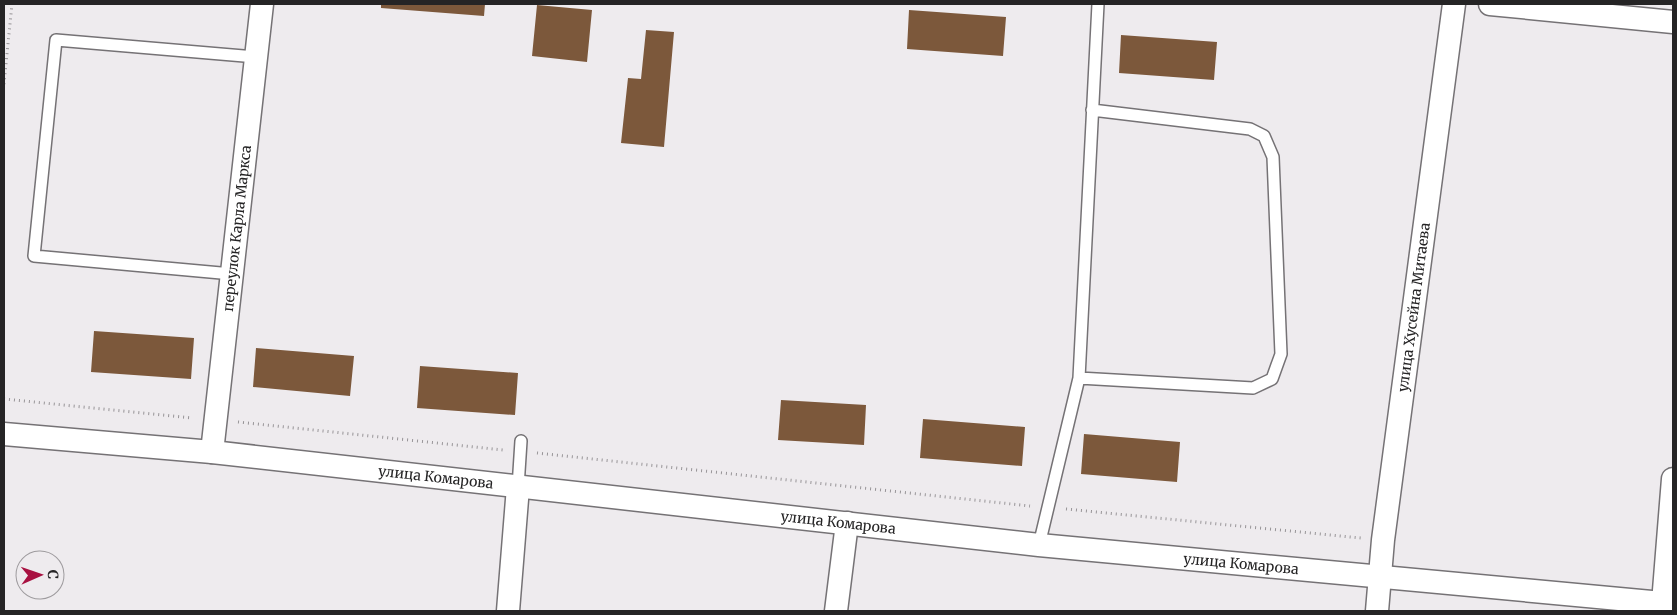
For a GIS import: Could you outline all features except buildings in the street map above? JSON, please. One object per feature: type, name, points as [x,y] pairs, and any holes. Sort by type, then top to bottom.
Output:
[{"type":"street","name":"переулок Карла Маркса","points":[[212,452],[262,4]]},
{"type":"street","name":"улица Хусейна Митаева","points":[[1376,611],[1381,577],[1383,540],[1454,4]]},
{"type":"street","points":[[1490,4],[1673,22]]},
{"type":"street","name":"улица Комарова","points":[[4,434],[212,452],[1039,545],[1668,604]]},
{"type":"street","points":[[1668,604],[1673,479]]},
{"type":"street","points":[[508,611],[518,487]]},
{"type":"street","points":[[836,611],[846,523]]},
{"type":"lane","points":[[1039,545],[1079,378],[1098,4]]},
{"type":"lane","points":[[232,274],[34,256],[56,40],[256,56]]},
{"type":"lane","points":[[1079,378],[1253,388],[1272,380],[1282,354],[1273,158],[1264,136],[1250,129],[1092,110]]},
{"type":"lane","points":[[518,487],[521,446]]},
{"type":"path","points":[[4,84],[12,4]]},
{"type":"path","points":[[4,399],[216,420],[521,446],[1049,508],[1383,540]]}]
